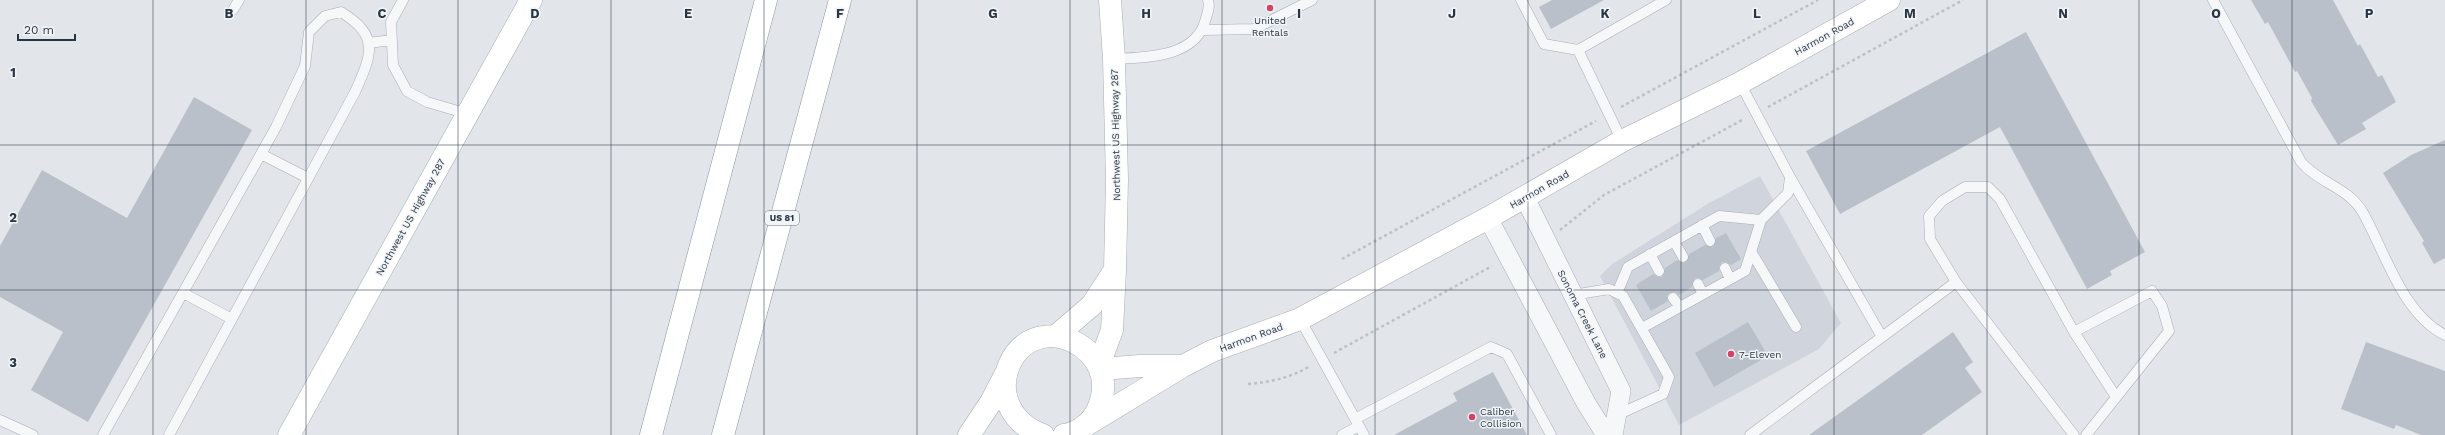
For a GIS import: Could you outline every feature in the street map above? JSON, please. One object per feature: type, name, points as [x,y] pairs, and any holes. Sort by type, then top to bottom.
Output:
[{"type":"main road","name":"Northwest US Highway 287","points":[[289,435],[531,0]]},
{"type":"main road","points":[[651,435],[766,0]]},
{"type":"main road","name":"US 81","points":[[723,435],[840,0]]},
{"type":"main road","name":"Northwest US Highway 287","points":[[1100,367],[1112,330],[1115,270],[1117,180],[1114,59],[1110,0]]},
{"type":"main road","name":"Harmon Road","points":[[1071,433],[1182,366],[1212,351],[1300,319],[1525,198],[1622,141],[1740,83],[1888,0]]},
{"type":"main road","points":[[1056,336],[1092,305],[1115,270]]},
{"type":"main road","points":[[969,435],[991,402],[1011,361],[1022,348],[1038,339],[1056,336],[1073,340],[1088,350],[1100,367],[1104,384],[1102,401],[1095,416],[1071,433]]},
{"type":"main road","points":[[1011,361],[1006,373],[1004,387],[1006,400],[1012,413],[1029,434]]},
{"type":"main road","name":"Harmon Road","points":[[1100,367],[1182,366]]},
{"type":"street","name":"Sonoma Creek Lane","points":[[1525,198],[1621,391],[1613,435]]},
{"type":"street","points":[[1488,218],[1586,403],[1606,435]]},
{"type":"lane","points":[[233,10],[238,0]]},
{"type":"lane","points":[[403,0],[391,22],[393,65],[407,91],[427,102],[468,114]]},
{"type":"lane","points":[[1114,59],[1157,57],[1183,48],[1204,30],[1210,5],[1208,0]]},
{"type":"lane","points":[[1204,30],[1254,29],[1312,0]]},
{"type":"lane","points":[[1521,0],[1544,44],[1578,50],[1666,0]]},
{"type":"lane","points":[[2213,0],[2301,162],[2312,174],[2349,196],[2361,211],[2375,241],[2419,316],[2433,329],[2445,335]]},
{"type":"lane","points":[[103,435],[260,154],[305,66],[309,32],[324,16],[341,12],[358,23],[368,37],[368,63],[308,178],[169,435]]},
{"type":"lane","points":[[368,43],[392,40]]},
{"type":"lane","points":[[1578,50],[1610,113],[1622,141]]},
{"type":"lane","points":[[1740,83],[1755,114],[1790,177],[1882,336]]},
{"type":"lane","points":[[260,154],[308,178]]},
{"type":"lane","points":[[1642,328],[1745,271],[1752,253],[1761,220],[1788,193],[1790,177]]},
{"type":"lane","points":[[2074,435],[1956,282],[1930,239],[1929,216],[1942,201],[1965,187],[1988,187],[2000,199],[2074,332],[2116,397]]},
{"type":"lane","points":[[1617,293],[1628,267],[1719,216],[1761,220]]},
{"type":"lane","points":[[1702,225],[1710,241]]},
{"type":"lane","points":[[1674,241],[1683,257]]},
{"type":"lane","points":[[1752,253],[1796,327]]},
{"type":"lane","points":[[1650,254],[1659,271]]},
{"type":"lane","points":[[1725,268],[1730,279]]},
{"type":"lane","points":[[1750,435],[1956,282]]},
{"type":"lane","points":[[1698,284],[1703,294]]},
{"type":"lane","points":[[1573,295],[1609,289],[1623,296],[1669,377],[1663,394],[1616,415]]},
{"type":"lane","points":[[2074,332],[2152,291],[2162,306],[2168,331],[2086,435]]},
{"type":"lane","points":[[183,293],[232,319]]},
{"type":"lane","points":[[1673,298],[1680,307]]},
{"type":"lane","points":[[1300,319],[1359,427]]},
{"type":"lane","points":[[1342,435],[1359,427],[1491,347],[1507,354],[1551,435]]},
{"type":"lane","points":[[0,420],[33,435]]},
{"type":"path","points":[[1342,259],[1818,0]]},
{"type":"path","points":[[1544,238],[1565,227],[1604,195],[1963,0]]},
{"type":"path","points":[[1248,384],[1270,382],[1292,376],[1508,257]]},
{"type":"shaded area","points":[[1760,176],[1841,323],[1819,349],[1679,425],[1600,276],[1612,264],[1709,203]]},
{"type":"building","points":[[1552,0],[1604,0],[1551,29],[1539,7]]},
{"type":"building","points":[[2251,0],[2333,0],[2358,46],[2360,44],[2378,77],[2382,75],[2396,102],[2362,123],[2366,129],[2338,145],[2311,101],[2312,98],[2297,71],[2295,72],[2268,22],[2265,24]]},
{"type":"building","points":[[2026,32],[2145,252],[2110,271],[2112,275],[2087,289],[2000,127],[1840,214],[1806,151]]},
{"type":"building","points":[[194,97],[252,130],[88,422],[31,390],[63,332],[0,297],[0,246],[42,170],[127,218]]},
{"type":"building","points":[[2445,140],[2445,258],[2434,264],[2422,243],[2424,241],[2383,173],[2411,155]]},
{"type":"building","points":[[1726,233],[1741,259],[1731,265],[1726,262],[1722,262],[1719,267],[1719,271],[1703,280],[1695,278],[1692,287],[1679,295],[1675,292],[1669,293],[1667,296],[1668,301],[1651,311],[1636,285],[1653,274],[1658,277],[1662,277],[1665,268],[1677,260],[1683,263],[1686,262],[1689,254],[1705,245],[1713,247],[1716,238]]},
{"type":"building","name":"7-Eleven","points":[[1748,322],[1768,356],[1714,387],[1695,353]]},
{"type":"building","points":[[1953,332],[1973,362],[1965,368],[1982,392],[1922,435],[1809,435]]},
{"type":"building","points":[[2366,342],[2445,371],[2445,435],[2421,435],[2396,425],[2394,429],[2341,409]]},
{"type":"building","name":"Caliber Collision","points":[[1493,372],[1527,435],[1394,435],[1457,401],[1453,393]]},
{"type":"place","name":"United Rentals","points":[[1270,8]]},
{"type":"place","name":"7-Eleven","points":[[1731,354]]},
{"type":"place","name":"Caliber Collision","points":[[1472,417]]}]
